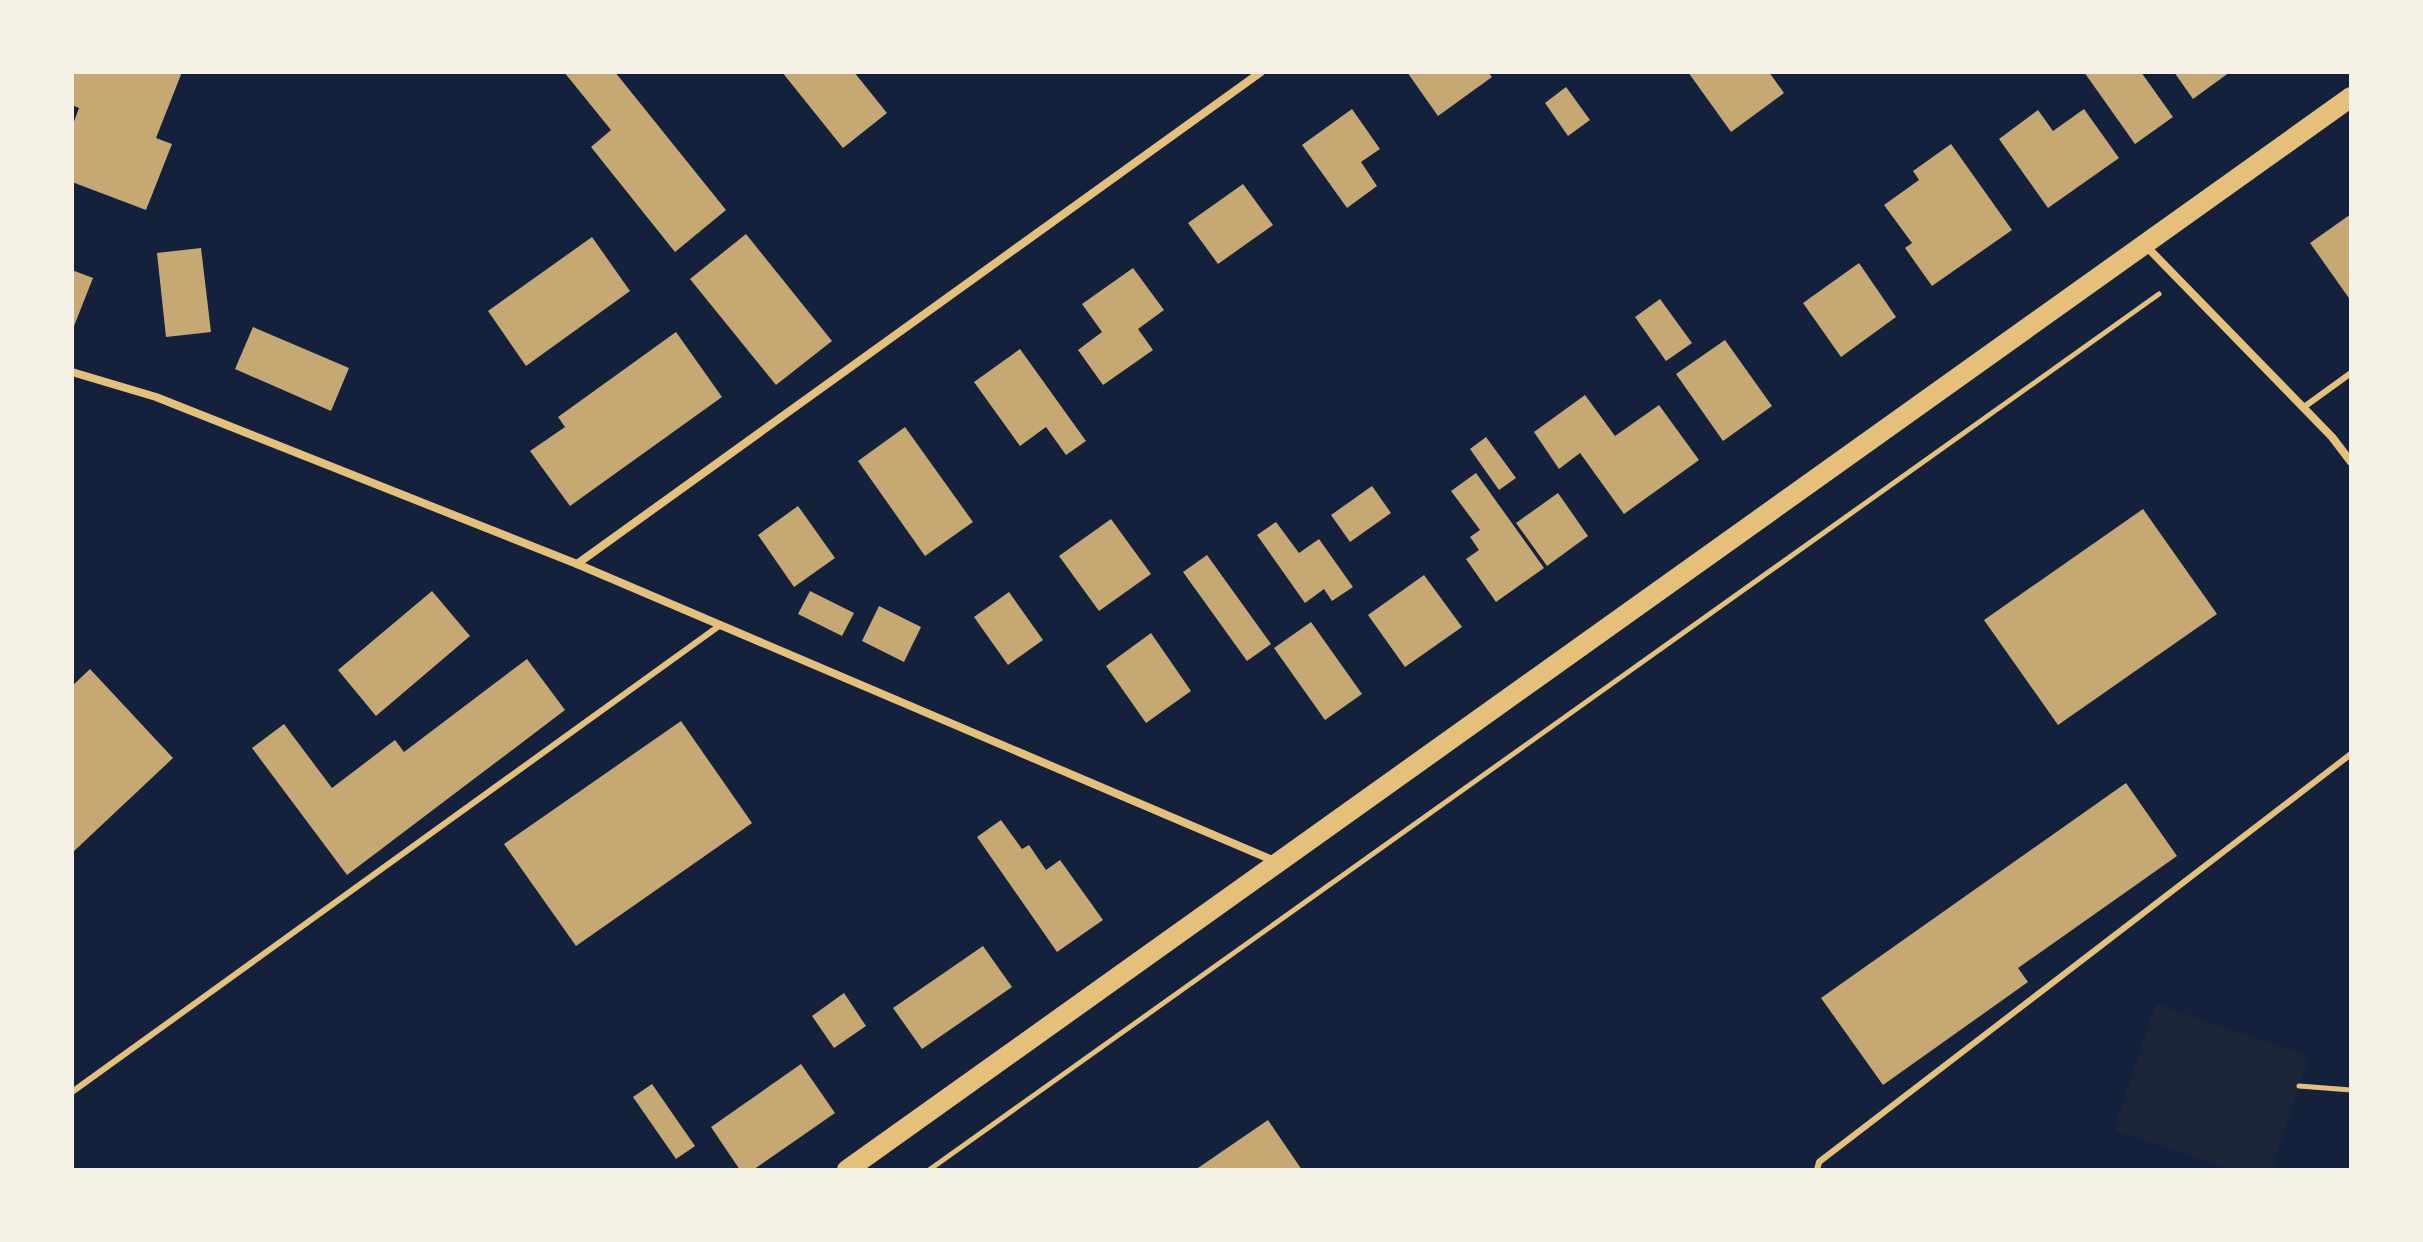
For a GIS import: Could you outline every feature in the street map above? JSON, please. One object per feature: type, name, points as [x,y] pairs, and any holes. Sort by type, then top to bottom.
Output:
[{"type":"main road","points":[[847,1170],[2351,97]]},
{"type":"street","points":[[577,564],[1261,72]]},
{"type":"street","points":[[2144,244],[2304,407],[2351,462]]},
{"type":"street","points":[[72,372],[156,397],[577,564],[1278,862]]},
{"type":"lane","points":[[2304,407],[2351,373]]},
{"type":"lane","points":[[72,1092],[719,626]]},
{"type":"lane","points":[[1817,1170],[1819,1162],[2351,754]]},
{"type":"path","points":[[929,1170],[2179,280]]},
{"type":"path","points":[[2299,1086],[2351,1090]]},
{"type":"shaded area","points":[[2156,1004],[2309,1056],[2271,1170],[2233,1170],[2114,1130]]},
{"type":"building","points":[[72,72],[182,72],[156,138],[172,144],[146,210],[72,182],[72,127],[79,108],[72,105]]},
{"type":"building","points":[[564,72],[615,72],[726,210],[675,252],[591,147],[611,130]]},
{"type":"building","points":[[782,72],[854,72],[887,113],[843,148]]},
{"type":"building","points":[[1407,72],[1488,72],[1492,77],[1438,116]]},
{"type":"building","points":[[1688,72],[1769,72],[1784,93],[1731,132]]},
{"type":"building","points":[[2084,72],[2141,72],[2173,117],[2135,144]]},
{"type":"building","points":[[2174,72],[2230,72],[2193,99]]},
{"type":"building","points":[[1566,87],[1590,120],[1568,136],[1545,103]]},
{"type":"building","points":[[1352,109],[1380,149],[1361,162],[1377,186],[1347,208],[1302,145]]},
{"type":"building","points":[[2084,109],[2119,158],[2048,208],[1999,139],[2038,110],[2053,131]]},
{"type":"building","points":[[1951,144],[2012,230],[1932,286],[1905,248],[1912,243],[1884,205],[1919,180],[1913,171]]},
{"type":"building","points":[[1243,184],[1273,225],[1218,264],[1188,223]]},
{"type":"building","points":[[2351,214],[2351,301],[2310,243]]},
{"type":"building","points":[[746,234],[832,341],[776,385],[690,279]]},
{"type":"building","points":[[592,237],[630,291],[526,366],[488,311]]},
{"type":"building","points":[[201,248],[211,332],[166,337],[157,253]]},
{"type":"building","points":[[1859,263],[1896,317],[1841,357],[1803,303]]},
{"type":"building","points":[[1133,268],[1164,310],[1138,329],[1153,350],[1103,385],[1078,350],[1102,332],[1082,304]]},
{"type":"building","points":[[72,270],[93,278],[72,331]]},
{"type":"building","points":[[1660,299],[1692,343],[1666,361],[1635,317]]},
{"type":"building","points":[[253,327],[349,368],[331,411],[235,369]]},
{"type":"building","points":[[676,332],[722,397],[570,506],[530,451],[565,427],[558,417]]},
{"type":"building","points":[[1725,340],[1772,406],[1723,441],[1676,374]]},
{"type":"building","points":[[1020,349],[1086,441],[1066,455],[1046,427],[1020,446],[974,382]]},
{"type":"building","points":[[1585,395],[1615,436],[1659,405],[1699,460],[1624,514],[1580,453],[1559,469],[1534,432]]},
{"type":"building","points":[[905,427],[973,522],[925,556],[858,461]]},
{"type":"building","points":[[1486,437],[1516,478],[1499,490],[1470,449]]},
{"type":"building","points":[[1476,473],[1544,568],[1496,602],[1466,559],[1479,550],[1470,537],[1480,530],[1451,491]]},
{"type":"building","points":[[1372,486],[1391,513],[1350,542],[1331,515]]},
{"type":"building","points":[[1558,493],[1588,536],[1547,566],[1516,523]]},
{"type":"building","points":[[798,506],[835,558],[794,587],[758,535]]},
{"type":"building","points":[[2143,509],[2217,614],[2058,725],[1984,620]]},
{"type":"building","points":[[1111,519],[1151,574],[1099,611],[1059,556]]},
{"type":"building","points":[[1276,522],[1299,553],[1319,539],[1353,587],[1332,601],[1324,589],[1305,603],[1257,535]]},
{"type":"building","points":[[1207,555],[1271,644],[1247,661],[1183,572]]},
{"type":"building","points":[[1424,575],[1462,627],[1405,667],[1368,615]]},
{"type":"building","points":[[432,591],[470,636],[376,716],[338,670]]},
{"type":"building","points":[[810,591],[854,613],[842,636],[798,614]]},
{"type":"building","points":[[1009,592],[1043,640],[1008,665],[974,617]]},
{"type":"building","points":[[879,606],[921,627],[904,662],[862,641]]},
{"type":"building","points":[[1311,622],[1362,694],[1325,720],[1274,648]]},
{"type":"building","points":[[1151,633],[1191,691],[1146,723],[1106,666]]},
{"type":"building","points":[[527,659],[565,710],[347,875],[252,748],[284,724],[332,788],[395,740],[404,752]]},
{"type":"building","points":[[90,669],[173,758],[72,853],[72,686]]},
{"type":"building","points":[[681,721],[752,823],[576,946],[504,844]]},
{"type":"building","points":[[2126,783],[2177,856],[2018,968],[2028,982],[1883,1085],[1821,998]]},
{"type":"building","points":[[1001,820],[1022,849],[1029,845],[1046,870],[1060,860],[1103,920],[1057,952],[977,837]]},
{"type":"building","points":[[983,946],[1012,987],[922,1049],[893,1008]]},
{"type":"building","points":[[844,993],[866,1026],[834,1048],[812,1016]]},
{"type":"building","points":[[801,1064],[835,1113],[753,1170],[740,1170],[711,1127]]},
{"type":"building","points":[[652,1084],[695,1146],[676,1159],[633,1097]]},
{"type":"building","points":[[1268,1120],[1302,1170],[1195,1170]]}]
